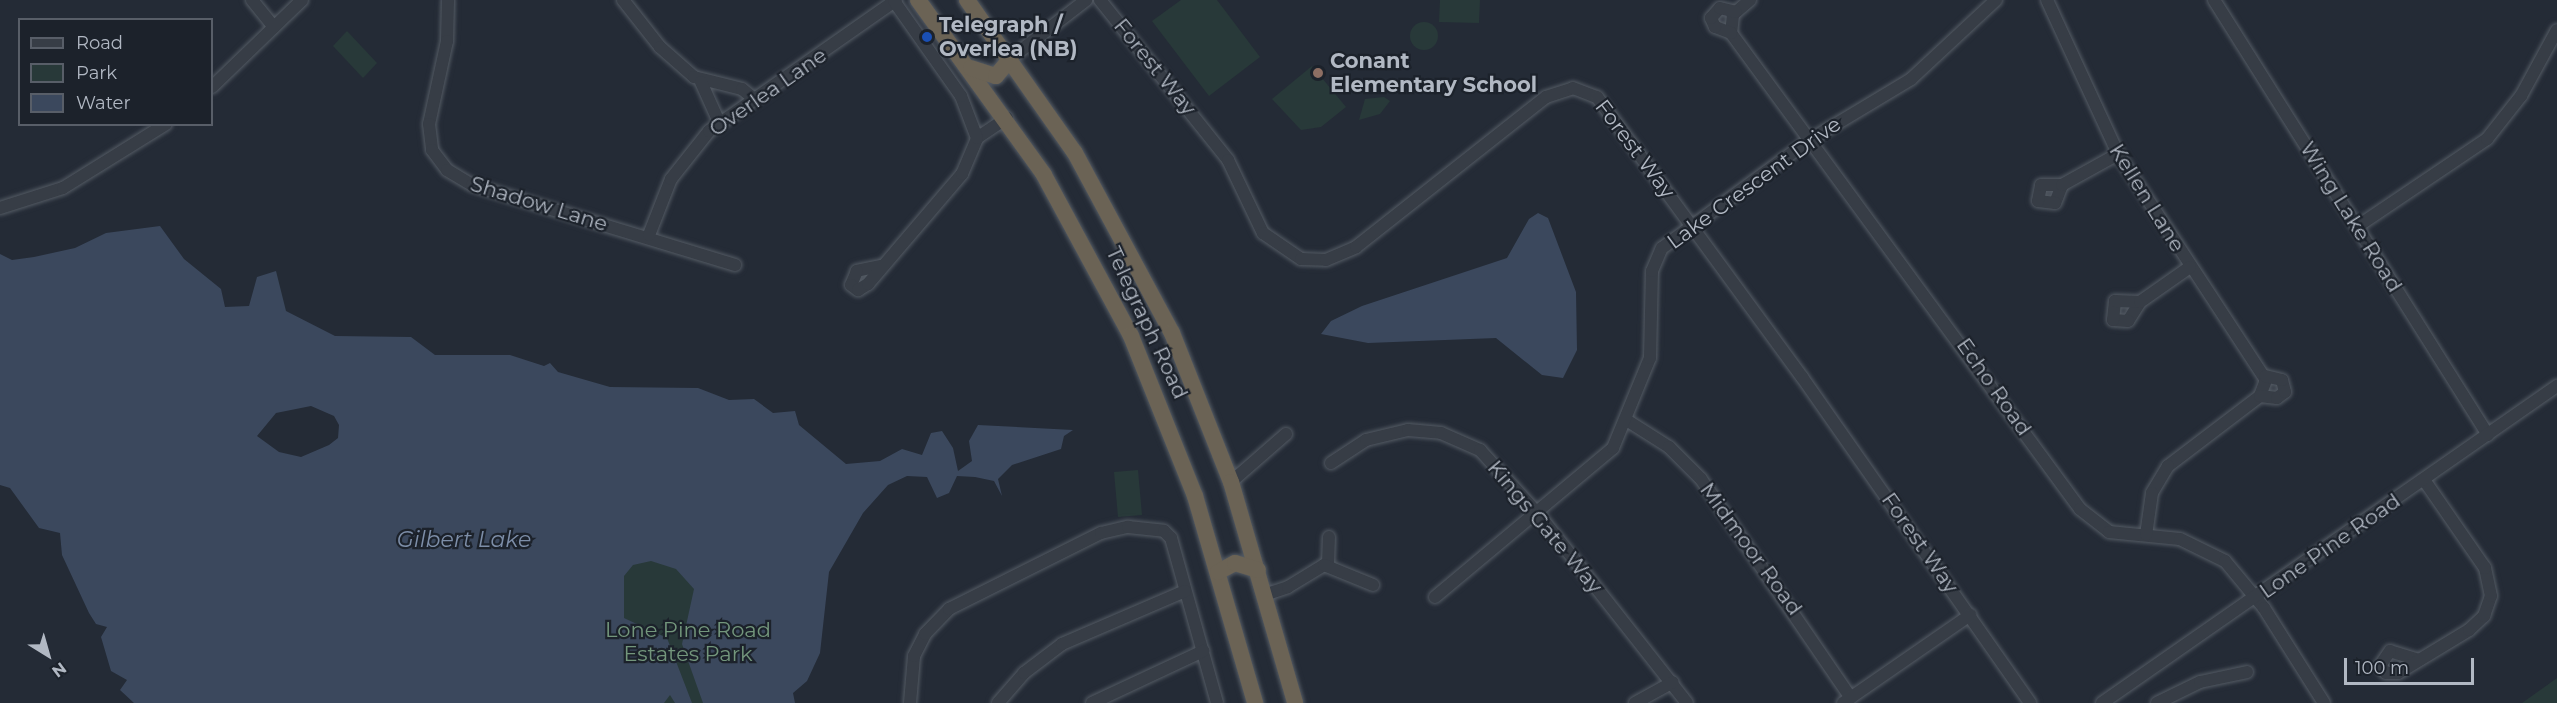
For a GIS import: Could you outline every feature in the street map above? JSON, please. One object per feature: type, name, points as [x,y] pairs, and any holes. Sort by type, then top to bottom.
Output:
[{"type":"highway","name":"Telegraph Road","points":[[918,0],[971,67],[1007,118],[1075,226],[1131,336],[1182,458],[1218,572],[1255,703]]},
{"type":"highway","name":"Telegraph Road","points":[[967,0],[1011,58],[1075,153],[1152,291],[1231,482],[1295,703]]},
{"type":"highway","points":[[971,67],[996,76],[1011,58]]},
{"type":"highway","points":[[1218,572],[1234,563],[1258,570]]},
{"type":"street","points":[[252,0],[274,27]]},
{"type":"street","points":[[213,86],[303,0]]},
{"type":"street","name":"Shadow Lane","points":[[448,0],[449,29],[429,124],[430,142],[441,164],[472,185],[649,236],[735,265]]},
{"type":"street","points":[[623,0],[670,58],[701,82],[719,122]]},
{"type":"street","points":[[1011,58],[1086,0]]},
{"type":"street","name":"Forest Way","points":[[1100,0],[1228,160],[1263,233],[1295,258],[1326,260],[1348,252],[1539,102],[1573,88],[1591,93],[1607,107],[1692,224],[2030,703]]},
{"type":"street","points":[[1731,33],[1736,12],[1750,0]]},
{"type":"street","name":"Lake Crescent Drive","points":[[1435,597],[1603,461],[1628,421],[1653,346],[1654,262],[1692,224],[1808,141],[1911,79],[1995,0]]},
{"type":"street","name":"Kellen Lane","points":[[2047,0],[2118,154],[2263,386],[2168,466],[2152,493],[2146,535]]},
{"type":"street","name":"Wing Lake Road","points":[[2214,0],[2488,435]]},
{"type":"street","points":[[895,1],[962,96],[977,138]]},
{"type":"street","name":"Overlea Lane","points":[[649,236],[677,170],[719,122],[895,1]]},
{"type":"street","name":"Echo Road","points":[[1736,12],[1720,8],[1711,18],[1715,27],[1731,33],[1808,141],[1912,273],[2080,509],[2109,532],[2146,535],[2209,550],[2256,598],[2324,703]]},
{"type":"street","points":[[2358,226],[2487,139],[2522,96],[2557,30]]},
{"type":"street","points":[[701,82],[742,89],[753,98]]},
{"type":"street","points":[[880,266],[962,174],[977,138],[1007,118]]},
{"type":"street","points":[[0,208],[69,185],[163,126]]},
{"type":"street","points":[[2062,185],[2118,154]]},
{"type":"street","points":[[2140,302],[2190,267]]},
{"type":"street","name":"Lone Pine Road","points":[[2102,703],[2256,598],[2557,386]]},
{"type":"street","name":"Midmoor Road","points":[[1628,421],[1669,447],[1701,479],[1847,700]]},
{"type":"street","name":"Kings Gate Way","points":[[1331,462],[1384,433],[1441,433],[1485,454],[1539,514],[1673,682],[1687,703]]},
{"type":"street","points":[[1231,482],[1286,434]]},
{"type":"street","points":[[2419,660],[2475,626],[2492,596],[2485,568],[2424,480]]},
{"type":"street","points":[[910,703],[914,656],[940,616],[1101,533],[1128,527],[1168,534],[1217,703]]},
{"type":"street","points":[[1328,564],[1329,537]]},
{"type":"street","points":[[1328,564],[1373,585]]},
{"type":"street","points":[[1264,595],[1328,564]]},
{"type":"street","points":[[998,703],[1024,673],[1062,644],[1185,591]]},
{"type":"street","points":[[1847,700],[1970,615]]},
{"type":"street","points":[[1092,703],[1203,651]]},
{"type":"street","points":[[2157,703],[2200,682],[2247,672]]},
{"type":"street","points":[[1635,703],[1673,682]]},
{"type":"green space","points":[[1181,0],[1217,0],[1260,57],[1209,96],[1152,21]]},
{"type":"green space","points":[[1440,0],[1480,0],[1479,23],[1439,22]]},
{"type":"green space","points":[[1424,22],[1434,26],[1438,36],[1434,46],[1424,50],[1414,46],[1410,36],[1414,26]]},
{"type":"green space","points":[[347,31],[377,63],[363,78],[333,46]]},
{"type":"green space","points":[[1312,66],[1346,107],[1321,127],[1301,130],[1272,99]]},
{"type":"green space","points":[[1384,97],[1390,101],[1380,114],[1359,120],[1365,99]]},
{"type":"green space","points":[[1138,470],[1142,515],[1118,517],[1114,472]]},
{"type":"green space","name":"Lone Pine Road Estates Park","points":[[688,545],[769,703],[648,703],[589,566]]},
{"type":"green space","points":[[2557,678],[2557,703],[2522,703]]},
{"type":"water","points":[[1538,213],[1548,218],[1576,292],[1577,350],[1563,378],[1542,375],[1496,338],[1368,343],[1321,334],[1331,321],[1362,306],[1507,258],[1529,219]]},
{"type":"water","name":"Gilbert Lake","points":[[160,226],[184,259],[221,289],[225,307],[249,306],[257,277],[276,271],[286,311],[335,336],[411,337],[435,355],[510,355],[544,366],[550,363],[558,372],[610,387],[698,388],[729,400],[754,399],[773,413],[795,411],[799,425],[846,464],[880,461],[902,449],[922,455],[931,433],[942,431],[953,448],[958,471],[972,461],[969,441],[978,425],[1073,430],[1064,436],[1061,449],[1012,465],[998,479],[1002,496],[994,481],[975,477],[957,476],[949,493],[937,498],[927,477],[907,476],[888,485],[863,513],[829,572],[820,653],[807,681],[793,693],[795,703],[703,703],[682,644],[694,589],[676,569],[651,561],[633,565],[624,576],[624,618],[667,638],[692,703],[675,703],[670,695],[664,703],[134,703],[120,690],[127,680],[111,671],[101,637],[107,627],[96,624],[89,613],[62,555],[60,533],[39,528],[10,488],[0,485],[0,254],[12,260],[34,257],[75,248],[106,233]],"holes":[[[311,406],[334,416],[339,425],[338,438],[329,445],[301,457],[279,452],[257,436],[276,413]]]},
{"type":"place","name":"Telegraph / Overlea (NB)","points":[[927,37]]},
{"type":"place","name":"Conant Elementary School","points":[[1318,73]]}]
